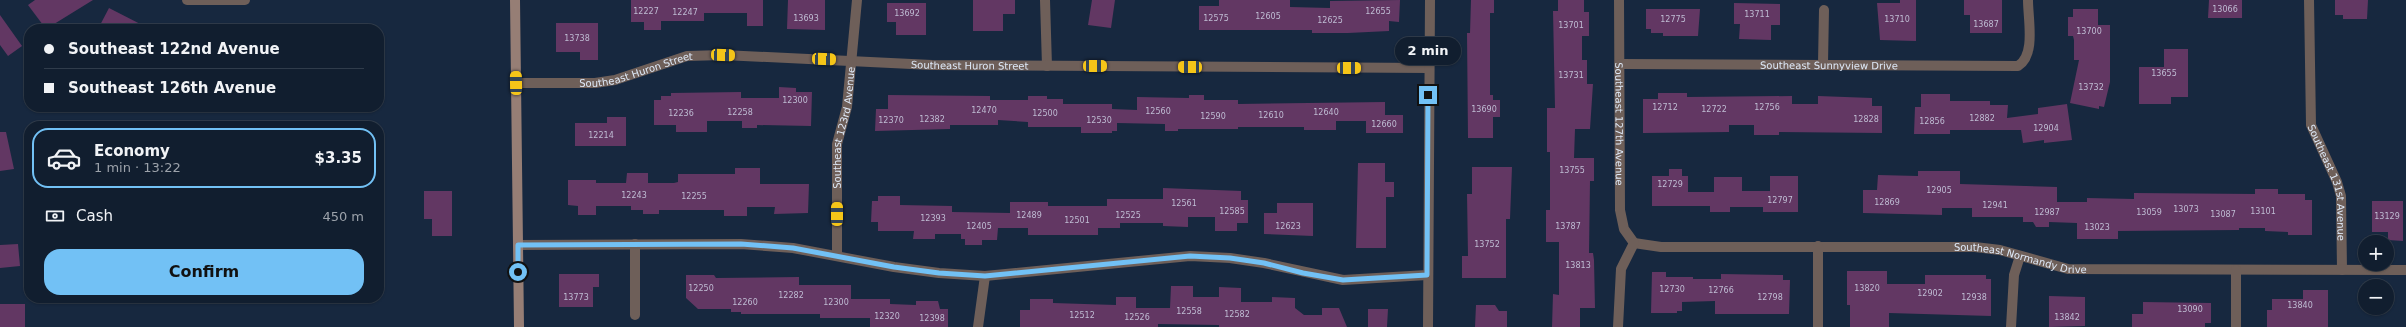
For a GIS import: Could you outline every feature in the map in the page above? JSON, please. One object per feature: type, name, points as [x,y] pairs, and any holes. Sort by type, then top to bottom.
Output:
[{"type":"main road","points":[[515,0],[519,327]]},
{"type":"street","points":[[187,0],[245,0]]},
{"type":"street","name":"Southeast 123rd Avenue","points":[[838,256],[837,144],[847,108],[857,0]]},
{"type":"street","points":[[1045,0],[1047,66]]},
{"type":"street","points":[[1428,327],[1428,68],[1430,0]]},
{"type":"street","name":"Southeast 127th Avenue","points":[[1619,0],[1620,210],[1624,229],[1634,243]]},
{"type":"street","name":"Southeast Sunnyview Drive","points":[[1620,64],[1823,63],[2018,66],[2025,62],[2029,51],[2028,0]]},
{"type":"street","name":"Southeast 131st Avenue","points":[[2310,0],[2311,125],[2335,176],[2341,196],[2342,270]]},
{"type":"street","points":[[1823,63],[1824,10]]},
{"type":"street","name":"Southeast Huron Street","points":[[516,83],[595,83],[615,80],[687,56],[723,55],[932,65],[1428,68]]},
{"type":"street","points":[[1618,327],[1621,269],[1634,243]]},
{"type":"street","name":"Southeast Normandy Drive","points":[[1634,243],[1661,247],[1975,247],[2000,250],[2068,269],[2406,270]]},
{"type":"street","points":[[635,244],[635,315]]},
{"type":"street","points":[[518,245],[741,244],[793,248],[939,273],[985,276],[1190,256],[1230,258],[1264,263],[1303,273],[1343,280],[1427,275]]},
{"type":"street","points":[[1818,246],[1818,327]]},
{"type":"street","points":[[2011,327],[2014,275],[2020,256]]},
{"type":"street","points":[[2236,270],[2236,327]]},
{"type":"street","points":[[978,327],[985,276]]},
{"type":"building","points":[[35,0],[93,0],[54,24],[42,24],[28,5]]},
{"type":"building","points":[[631,0],[763,0],[763,26],[747,26],[747,13],[704,13],[704,21],[661,21],[661,30],[644,30],[644,22],[631,22]]},
{"type":"building","points":[[788,0],[825,0],[825,30],[787,29]]},
{"type":"building","points":[[973,0],[1015,0],[1015,14],[1003,14],[1003,31],[973,31]]},
{"type":"building","points":[[1092,0],[1115,0],[1111,28],[1088,25]]},
{"type":"building","points":[[1219,0],[1290,0],[1290,7],[1330,8],[1330,1],[1400,0],[1399,22],[1389,21],[1389,31],[1348,33],[1312,33],[1312,30],[1199,30],[1199,6],[1219,6]]},
{"type":"building","points":[[1471,0],[1494,0],[1494,13],[1490,13],[1490,95],[1493,95],[1493,100],[1500,100],[1500,117],[1493,117],[1493,138],[1468,138],[1467,33],[1470,33]]},
{"type":"building","points":[[1558,0],[1584,0],[1584,12],[1589,12],[1589,36],[1582,36],[1582,60],[1587,60],[1587,84],[1593,84],[1590,129],[1575,129],[1574,158],[1594,158],[1594,181],[1590,181],[1589,253],[1593,253],[1594,260],[1595,308],[1580,308],[1580,327],[1552,327],[1553,294],[1559,295],[1559,242],[1546,242],[1546,210],[1550,210],[1550,152],[1547,152],[1547,108],[1555,108],[1553,11],[1558,11]]},
{"type":"building","points":[[1900,0],[1916,0],[1916,41],[1880,40],[1877,3],[1900,3]]},
{"type":"building","points":[[1964,0],[2002,0],[2002,33],[1970,33],[1970,15],[1964,15]]},
{"type":"building","points":[[2209,0],[2242,0],[2242,18],[2208,18]]},
{"type":"building","points":[[2335,0],[2368,0],[2367,19],[2343,19],[2343,15],[2335,15]]},
{"type":"building","points":[[887,3],[926,3],[926,35],[896,35],[896,22],[887,22]]},
{"type":"building","points":[[1734,3],[1780,4],[1780,25],[1771,25],[1771,40],[1739,39],[1740,24],[1734,24]]},
{"type":"building","points":[[109,8],[140,24],[101,24]]},
{"type":"building","points":[[1646,9],[1700,9],[1698,36],[1663,36],[1663,33],[1651,33],[1651,29],[1646,29]]},
{"type":"building","points":[[2073,9],[2098,9],[2098,25],[2110,25],[2110,82],[2104,107],[2099,106],[2099,109],[2070,103],[2079,60],[2074,60],[2073,36],[2068,36],[2068,17],[2073,17]]},
{"type":"building","points":[[0,15],[22,46],[8,56],[0,45]]},
{"type":"building","points":[[556,23],[598,23],[598,60],[580,60],[580,52],[556,52]]},
{"type":"building","points":[[2164,49],[2188,49],[2188,97],[2171,97],[2171,104],[2139,104],[2139,67],[2164,67]]},
{"type":"building","points":[[779,87],[796,88],[796,92],[812,92],[811,126],[757,125],[757,128],[742,128],[742,121],[707,121],[707,132],[676,132],[676,125],[654,125],[654,100],[661,100],[661,96],[671,96],[671,93],[741,92],[741,98],[779,98]]},
{"type":"building","points":[[1658,93],[1687,93],[1687,97],[1792,96],[1792,104],[1818,104],[1818,96],[1872,98],[1872,106],[1882,106],[1882,133],[1779,132],[1779,135],[1754,135],[1754,125],[1729,125],[1729,132],[1643,133],[1643,99],[1658,99]]},
{"type":"building","points":[[1921,94],[1950,94],[1950,101],[1990,101],[1990,105],[2008,105],[2007,118],[2038,114],[2038,108],[2067,104],[2072,140],[2044,143],[2044,140],[2023,143],[2021,130],[1950,130],[1950,134],[1914,134],[1915,107],[1921,107]]},
{"type":"building","points":[[888,95],[990,96],[990,100],[1028,100],[1028,96],[1047,96],[1047,99],[1063,99],[1063,104],[1112,104],[1112,109],[1137,110],[1137,97],[1189,98],[1189,95],[1204,95],[1204,100],[1238,100],[1238,104],[1385,102],[1385,115],[1403,115],[1403,133],[1366,133],[1366,121],[1336,121],[1336,130],[1304,130],[1304,127],[1238,127],[1238,129],[1178,129],[1178,131],[1165,131],[1165,124],[1117,123],[1117,131],[1112,131],[1112,133],[1081,133],[1081,127],[1028,127],[1028,122],[998,120],[998,125],[950,125],[950,129],[875,131],[876,109],[888,109]]},
{"type":"building","points":[[607,117],[626,117],[626,146],[575,146],[575,123],[607,123]]},
{"type":"building","points":[[0,132],[6,132],[14,169],[0,171]]},
{"type":"building","points":[[1358,163],[1385,163],[1385,182],[1394,182],[1394,197],[1386,197],[1386,248],[1356,248]]},
{"type":"building","points":[[1472,167],[1512,167],[1510,219],[1506,219],[1506,278],[1462,278],[1462,256],[1468,256],[1467,194],[1472,194]]},
{"type":"building","points":[[735,168],[760,168],[760,184],[809,184],[808,213],[774,214],[775,207],[747,207],[747,216],[724,216],[724,210],[659,210],[659,214],[643,214],[643,210],[631,210],[631,206],[596,206],[596,215],[578,215],[578,206],[568,205],[568,180],[596,180],[596,183],[626,183],[627,173],[648,173],[648,183],[674,183],[678,182],[678,174],[735,174]]},
{"type":"building","points":[[1669,169],[1682,169],[1682,176],[1688,176],[1688,192],[1714,192],[1714,177],[1742,177],[1742,191],[1770,191],[1770,176],[1798,176],[1798,212],[1763,212],[1763,207],[1730,207],[1730,212],[1710,212],[1710,206],[1652,206],[1652,176],[1669,176]]},
{"type":"building","points":[[1918,171],[1960,171],[1960,184],[2057,187],[2057,202],[2087,202],[2087,198],[2134,199],[2134,193],[2255,194],[2255,189],[2278,189],[2278,194],[2305,194],[2305,200],[2312,200],[2312,235],[2288,235],[2288,232],[2265,231],[2265,228],[2239,228],[2239,230],[2118,231],[2118,239],[2077,239],[2077,223],[2049,222],[2049,227],[2036,227],[2033,222],[2023,222],[2023,217],[1972,217],[1972,208],[1942,208],[1942,215],[1863,213],[1863,190],[1877,190],[1878,175],[1918,176]]},
{"type":"building","points":[[1163,188],[1241,191],[1241,200],[1248,200],[1248,223],[1237,223],[1237,231],[1215,231],[1215,217],[1188,217],[1188,227],[1163,226],[1163,223],[1120,223],[1120,228],[1098,228],[1098,235],[1028,235],[1028,228],[998,228],[997,240],[982,240],[982,245],[965,245],[965,239],[961,239],[961,234],[935,234],[935,239],[913,239],[914,231],[878,231],[878,222],[871,222],[872,201],[878,201],[878,196],[900,196],[900,205],[952,206],[952,212],[1010,213],[1010,202],[1048,202],[1048,206],[1107,206],[1107,199],[1163,199]]},
{"type":"building","points":[[424,191],[452,191],[452,236],[432,236],[432,219],[424,219]]},
{"type":"building","points":[[2372,201],[2403,201],[2403,241],[2394,240],[2394,235],[2388,235],[2388,232],[2372,232]]},
{"type":"building","points":[[1277,203],[1313,203],[1313,236],[1264,234],[1264,213],[1277,213]]},
{"type":"building","points":[[18,244],[20,266],[0,268],[0,245]]},
{"type":"building","points":[[1847,271],[1887,271],[1887,284],[1925,284],[1925,275],[1986,275],[1986,279],[1991,279],[1991,316],[1889,313],[1889,327],[1850,327],[1850,305],[1847,305]]},
{"type":"building","points":[[1652,272],[1666,272],[1666,277],[1693,277],[1693,279],[1721,279],[1721,274],[1783,275],[1783,280],[1790,280],[1789,314],[1715,314],[1715,301],[1682,302],[1682,311],[1677,311],[1677,313],[1651,313]]},
{"type":"building","points":[[559,274],[599,274],[599,287],[593,287],[593,307],[559,307]]},
{"type":"building","points":[[686,275],[714,275],[716,278],[799,277],[799,285],[851,285],[851,299],[890,299],[890,304],[916,305],[916,301],[938,301],[940,309],[948,309],[948,327],[870,327],[870,318],[820,318],[820,314],[741,314],[741,312],[731,312],[731,309],[698,309],[686,298]]},
{"type":"building","points":[[1171,286],[1193,286],[1193,297],[1219,297],[1219,287],[1241,288],[1241,302],[1272,302],[1272,297],[1295,298],[1295,308],[1304,315],[1322,315],[1322,308],[1339,308],[1347,327],[1219,327],[1219,325],[1158,324],[1158,327],[1020,327],[1020,310],[1030,310],[1030,299],[1053,299],[1053,303],[1116,305],[1116,297],[1136,297],[1136,308],[1170,308]]},
{"type":"building","points":[[2303,290],[2328,290],[2328,327],[2267,327],[2267,310],[2272,310],[2272,299],[2303,299]]},
{"type":"building","points":[[2049,296],[2085,297],[2085,326],[2049,327]]},
{"type":"building","points":[[2143,302],[2211,303],[2211,323],[2205,323],[2205,327],[2132,327],[2132,314],[2143,314]]},
{"type":"building","points":[[0,304],[25,304],[25,327],[0,327]]},
{"type":"building","points":[[1476,305],[1495,305],[1499,311],[1507,311],[1507,327],[1475,327]]},
{"type":"building","points":[[1368,309],[1388,309],[1387,327],[1368,327]]},
{"type":"route","points":[[518,272],[518,245],[741,244],[793,248],[894,267],[939,273],[985,276],[1040,272],[1161,257],[1190,256],[1230,258],[1264,263],[1303,273],[1343,280],[1427,275],[1428,95]]}]
